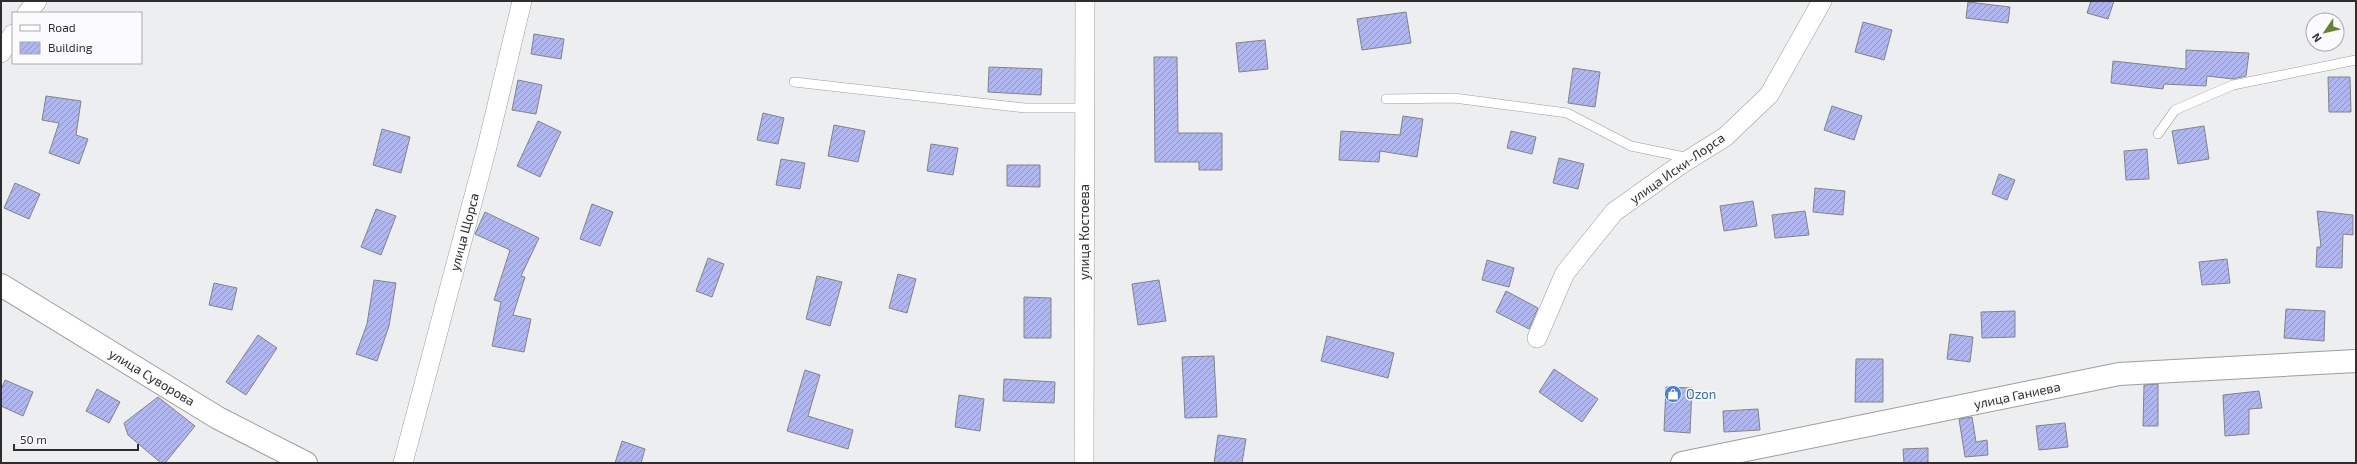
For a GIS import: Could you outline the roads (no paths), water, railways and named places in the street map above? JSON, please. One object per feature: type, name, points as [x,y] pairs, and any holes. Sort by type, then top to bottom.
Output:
[{"type":"main road","name":"улица Суворова","points":[[1,286],[218,418],[306,463]]},
{"type":"main road","name":"улица Ганиева","points":[[1682,463],[2120,374],[2356,361]]},
{"type":"street","points":[[28,12],[37,1]]},
{"type":"street","name":"улица Щорса","points":[[403,463],[487,147],[522,1]]},
{"type":"street","name":"улица Костоева","points":[[1084,1],[1084,463]]},
{"type":"street","name":"улица Иски-Лорса","points":[[1537,338],[1565,273],[1614,212],[1690,158],[1725,137],[1769,95],[1822,1]]},
{"type":"street","points":[[1,53],[12,36]]},
{"type":"lane","points":[[2158,134],[2174,110],[2233,85],[2356,60]]},
{"type":"lane","points":[[794,82],[1025,108],[1084,108]]},
{"type":"lane","points":[[1386,99],[1454,98],[1567,113],[1632,146],[1690,158]]},
{"type":"place","name":"Ozon","points":[[1673,394]]}]
